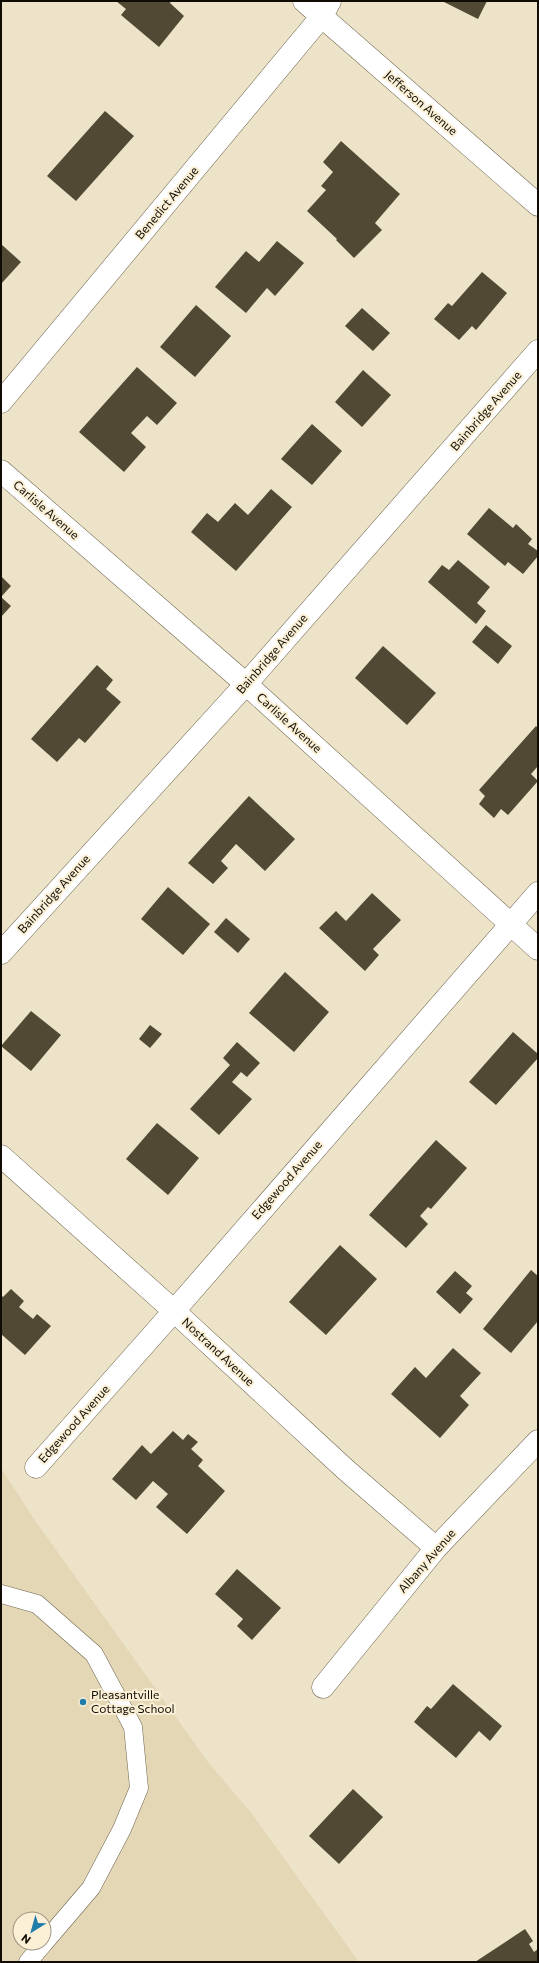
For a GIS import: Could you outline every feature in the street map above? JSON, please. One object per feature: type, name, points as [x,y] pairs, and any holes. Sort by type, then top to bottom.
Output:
[{"type":"street","name":"Jefferson Avenue","points":[[304,1],[326,9],[538,205]]},
{"type":"street","name":"Benedict Avenue","points":[[1,402],[326,9]]},
{"type":"street","name":"Bainbridge Avenue","points":[[1,952],[246,684],[538,351]]},
{"type":"street","name":"Carlisle Avenue","points":[[1,471],[246,684],[538,949]]},
{"type":"street","name":"Edgewood Avenue","points":[[36,1467],[538,893]]},
{"type":"street","name":"Nostrand Avenue","points":[[1,1156],[174,1311],[345,1469],[436,1548]]},
{"type":"street","name":"Albany Avenue","points":[[323,1687],[436,1548],[538,1441]]},
{"type":"lane","points":[[1,1594],[37,1604],[94,1654],[133,1727],[139,1788],[128,1815],[91,1888],[52,1934]]},
{"type":"lane","points":[[28,1962],[37,1951]]},
{"type":"shaded area","name":"Pleasantville Cottage School","points":[[1,1468],[34,1519],[208,1762],[252,1814],[359,1962],[1,1962]]},
{"type":"building","points":[[116,1],[171,1],[170,3],[184,16],[159,47],[121,15],[126,9]]},
{"type":"building","points":[[442,1],[487,1],[478,19]]},
{"type":"building","points":[[105,111],[134,136],[76,201],[47,176]]},
{"type":"building","points":[[341,141],[400,194],[375,223],[382,230],[354,258],[336,240],[337,239],[307,211],[326,190],[321,186],[333,172],[323,162]]},
{"type":"building","points":[[277,241],[304,263],[275,296],[267,288],[246,313],[215,287],[246,251],[259,262]]},
{"type":"building","points":[[1,244],[21,262],[1,284]]},
{"type":"building","points":[[482,272],[507,293],[476,330],[472,326],[459,340],[434,319],[448,303],[452,306]]},
{"type":"building","points":[[196,305],[231,336],[195,377],[160,347]]},
{"type":"building","points":[[362,308],[390,333],[373,351],[345,326]]},
{"type":"building","points":[[137,367],[177,403],[157,425],[147,416],[131,433],[146,447],[124,472],[79,432]]},
{"type":"building","points":[[363,370],[391,395],[362,427],[335,402]]},
{"type":"building","points":[[312,424],[342,451],[312,485],[281,459]]},
{"type":"building","points":[[271,489],[292,507],[236,571],[191,532],[207,513],[218,522],[235,503],[248,515]]},
{"type":"building","points":[[489,508],[513,528],[516,524],[532,539],[528,544],[538,551],[538,556],[523,574],[508,562],[505,566],[467,534]]},
{"type":"building","points":[[458,560],[490,587],[477,603],[486,611],[476,624],[428,582],[442,565],[449,570]]},
{"type":"building","points":[[1,576],[11,586],[1,597]]},
{"type":"building","points":[[1,597],[11,606],[1,617]]},
{"type":"building","points":[[486,625],[512,646],[498,664],[472,642]]},
{"type":"building","points":[[383,646],[436,693],[407,725],[355,678]]},
{"type":"building","points":[[97,665],[113,680],[106,689],[121,702],[85,743],[79,738],[57,762],[31,739]]},
{"type":"building","points":[[536,726],[538,728],[538,766],[531,774],[538,781],[508,815],[501,809],[494,818],[479,804],[485,796],[479,790]]},
{"type":"building","points":[[249,796],[295,839],[265,871],[236,844],[221,861],[228,868],[213,884],[188,863]]},
{"type":"building","points":[[168,887],[210,924],[183,955],[141,919]]},
{"type":"building","points":[[372,893],[401,920],[373,949],[379,955],[365,971],[319,928],[336,911],[346,921]]},
{"type":"building","points":[[226,918],[250,939],[238,953],[214,932]]},
{"type":"building","points":[[285,972],[329,1012],[294,1052],[249,1013]]},
{"type":"building","points":[[31,1011],[61,1035],[31,1071],[1,1046]]},
{"type":"building","points":[[150,1025],[162,1034],[150,1048],[139,1039]]},
{"type":"building","points":[[513,1032],[538,1054],[538,1058],[496,1105],[469,1082]]},
{"type":"building","points":[[237,1042],[260,1063],[247,1077],[241,1072],[232,1082],[252,1099],[219,1135],[190,1109],[230,1065],[223,1058]]},
{"type":"building","points":[[157,1123],[199,1158],[168,1195],[126,1159]]},
{"type":"building","points":[[436,1140],[467,1168],[431,1209],[428,1207],[420,1216],[428,1224],[406,1248],[369,1215]]},
{"type":"building","points":[[340,1245],[377,1279],[326,1335],[289,1302]]},
{"type":"building","points":[[531,1270],[538,1276],[538,1321],[511,1353],[483,1329]]},
{"type":"building","points":[[455,1271],[472,1286],[466,1293],[473,1299],[460,1314],[436,1292]]},
{"type":"building","points":[[11,1289],[24,1301],[19,1307],[33,1319],[37,1314],[51,1326],[25,1355],[1,1334],[1,1295],[3,1297]]},
{"type":"building","points":[[453,1348],[481,1373],[460,1396],[469,1405],[440,1438],[391,1394],[415,1367],[426,1378]]},
{"type":"building","points":[[173,1431],[183,1440],[188,1434],[198,1442],[191,1449],[203,1460],[198,1466],[225,1491],[187,1534],[156,1507],[168,1494],[153,1481],[136,1500],[112,1479],[142,1445],[151,1454]]},
{"type":"building","points":[[237,1569],[281,1608],[252,1640],[237,1626],[243,1619],[215,1594]]},
{"type":"building","points":[[453,1684],[502,1726],[490,1741],[479,1731],[456,1758],[414,1722],[427,1706],[431,1709]]},
{"type":"building","points":[[353,1789],[383,1817],[339,1864],[309,1836]]},
{"type":"building","points":[[525,1929],[533,1941],[529,1944],[534,1952],[538,1949],[538,1962],[475,1962]]},
{"type":"place","name":"Pleasantville Cottage School","points":[[83,1702]]}]
